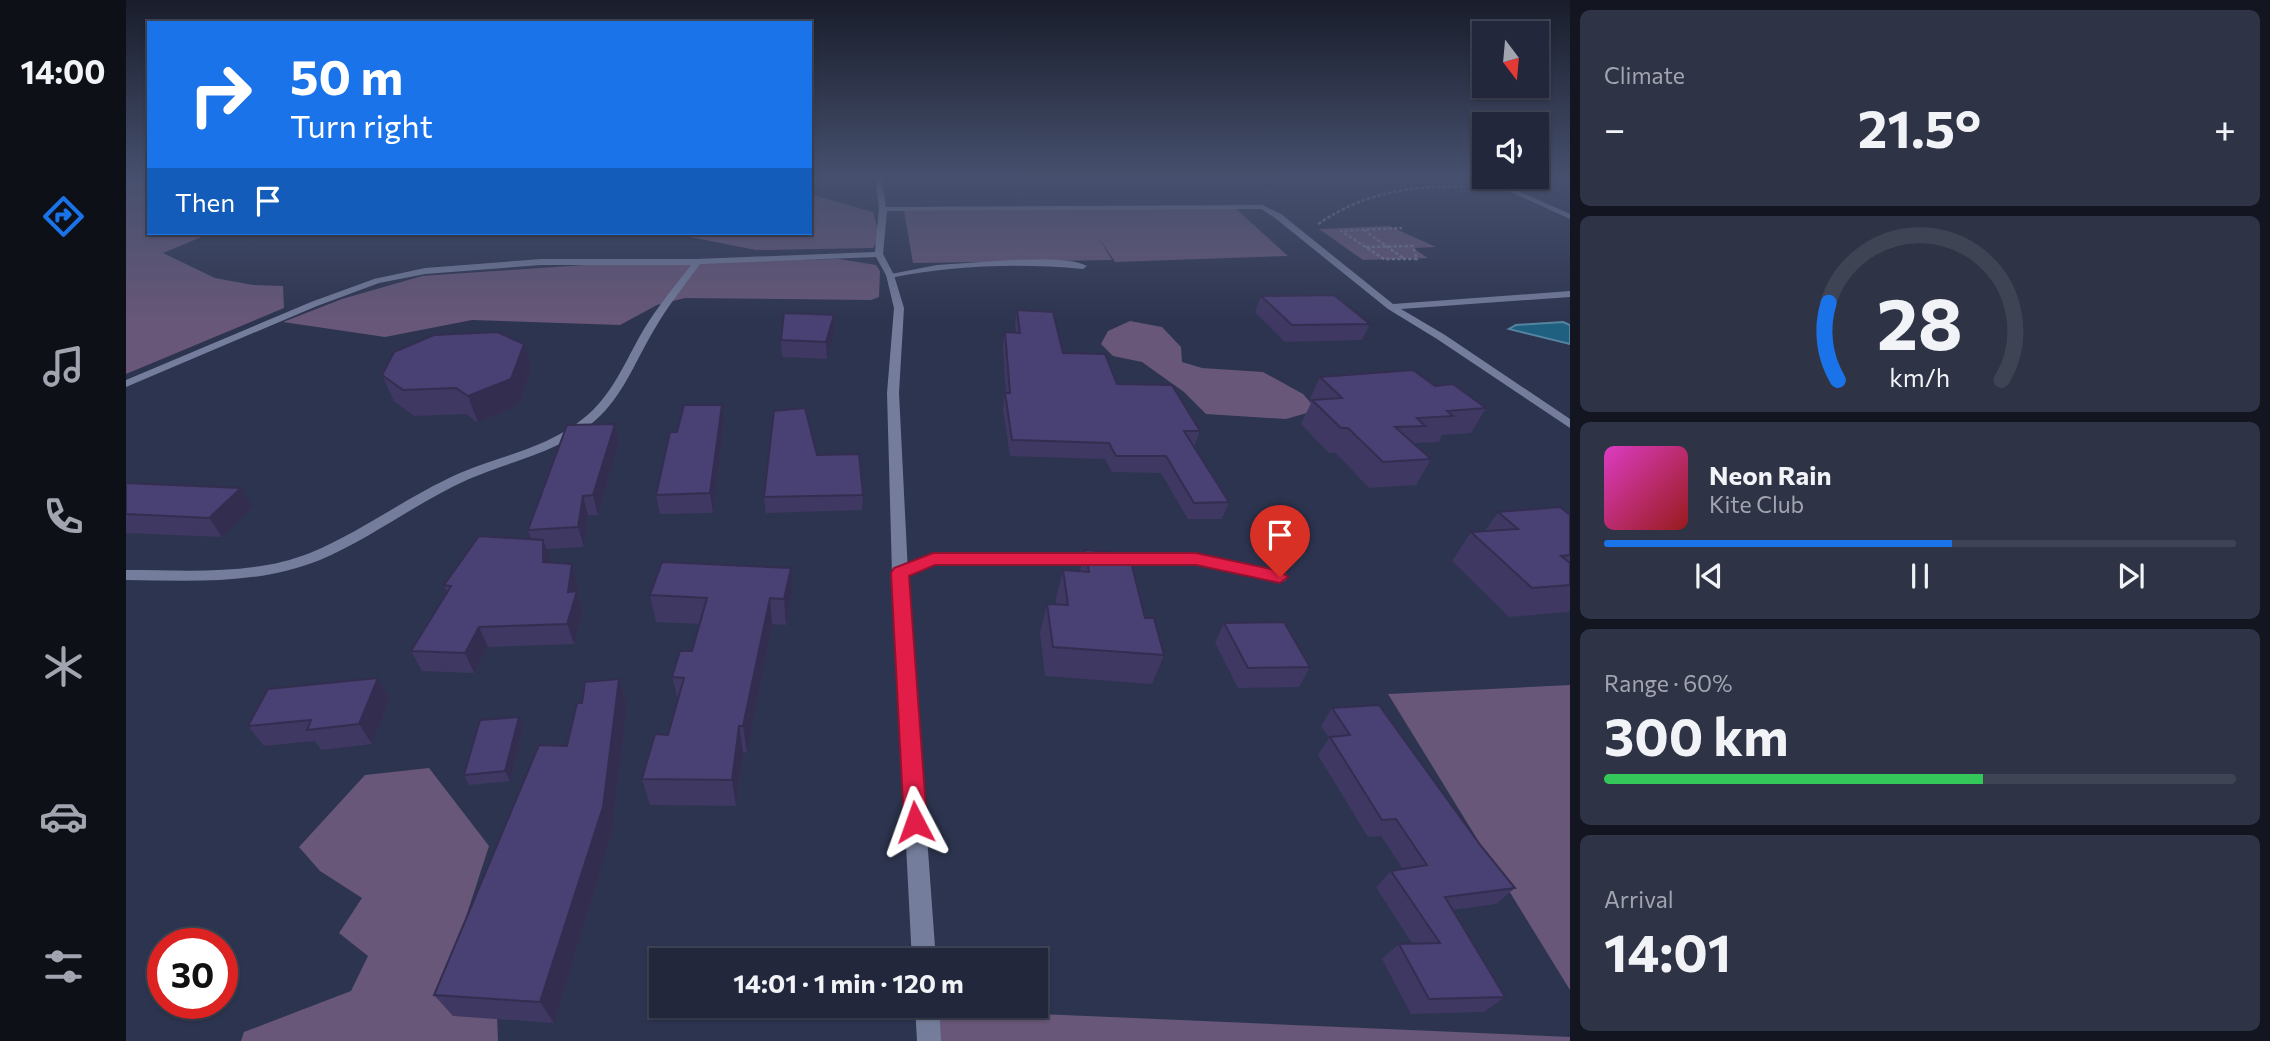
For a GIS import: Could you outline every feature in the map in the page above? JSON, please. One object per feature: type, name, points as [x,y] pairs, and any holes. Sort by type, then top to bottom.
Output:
[{"type":"street","points":[[882,226],[879,254],[890,275],[899,308],[893,393],[900,573],[923,948]]},
{"type":"street","points":[[1289,226],[1391,307],[1441,337],[1570,424]]},
{"type":"street","points":[[126,384],[314,304],[377,281],[413,273],[467,266],[541,262],[697,262],[879,254]]},
{"type":"street","points":[[126,575],[212,575],[289,566],[346,543],[412,502],[466,476],[541,451],[573,433],[598,411],[649,329],[697,262]]},
{"type":"street","points":[[890,275],[913,270],[979,265],[1058,263],[1083,266]]},
{"type":"street","points":[[1391,307],[1570,294]]},
{"type":"street","points":[[900,573],[933,559],[1196,559],[1280,577]]},
{"type":"street","points":[[928,1018],[929,1041]]},
{"type":"path","points":[[1302,236],[1316,226]]},
{"type":"path","points":[[1366,247],[1413,246],[1417,259],[1384,259],[1341,231],[1402,228]]},
{"type":"path","points":[[1364,230],[1404,258]]},
{"type":"shaded area","points":[[126,226],[147,226],[147,235],[206,235],[163,253],[215,278],[253,285],[283,286],[284,308],[126,374]]},
{"type":"shaded area","points":[[812,226],[877,226],[880,237],[873,248],[756,250],[680,235],[812,235]]},
{"type":"shaded area","points":[[907,226],[1254,226],[1288,256],[1115,262],[1099,238],[1112,260],[913,263]]},
{"type":"shaded area","points":[[1389,226],[1436,247],[1413,248],[1428,258],[1363,260],[1319,229]]},
{"type":"shaded area","points":[[839,259],[876,265],[880,271],[879,297],[871,300],[685,298],[657,305],[620,325],[472,320],[385,337],[283,322],[342,299],[422,276],[584,265]]},
{"type":"shaded area","points":[[1130,321],[1162,327],[1181,347],[1182,362],[1202,368],[1263,372],[1303,394],[1317,410],[1286,419],[1206,414],[1184,392],[1142,362],[1113,356],[1101,344],[1108,331]]},
{"type":"shaded area","points":[[1570,685],[1570,990],[1388,694]]},
{"type":"shaded area","points":[[429,768],[489,846],[465,920],[495,963],[498,1041],[241,1041],[244,1032],[351,991],[368,956],[339,933],[362,898],[320,871],[299,847],[365,775]]},
{"type":"shaded area","points":[[1048,1014],[1570,1037],[1570,1041],[929,1041],[928,1018],[1048,1018]]},
{"type":"water","points":[[1563,322],[1570,325],[1570,344],[1509,329],[1516,325]]},
{"type":"building","points":[[1334,295],[1370,324],[1292,325],[1261,296]]},
{"type":"building","points":[[1017,310],[1053,312],[1063,353],[1105,354],[1117,384],[1172,385],[1200,431],[1184,431],[1229,502],[1194,503],[1166,456],[1116,456],[1109,443],[1012,440],[1005,393],[1010,393],[1005,332],[1020,333]]},
{"type":"building","points":[[784,313],[834,315],[826,342],[781,340]]},
{"type":"building","points":[[497,332],[524,344],[511,379],[468,396],[456,388],[403,390],[382,375],[394,352],[434,335]]},
{"type":"building","points":[[1413,370],[1435,386],[1453,384],[1486,408],[1447,411],[1453,416],[1417,418],[1425,426],[1395,427],[1431,459],[1383,462],[1348,428],[1341,428],[1312,400],[1342,398],[1320,377]]},
{"type":"building","points":[[684,405],[722,405],[710,493],[656,495],[670,432],[677,432]]},
{"type":"building","points":[[805,408],[817,455],[859,454],[863,495],[764,497],[774,411]]},
{"type":"building","points":[[615,424],[593,495],[583,496],[578,527],[528,530],[567,425]]},
{"type":"building","points":[[126,483],[241,488],[209,518],[126,514]]},
{"type":"building","points":[[1560,507],[1570,515],[1570,555],[1561,556],[1570,563],[1570,585],[1532,588],[1471,532],[1518,529],[1498,512]]},
{"type":"building","points":[[479,536],[543,540],[543,562],[572,564],[568,592],[577,591],[567,624],[479,627],[465,653],[411,651],[451,586],[444,585]]},
{"type":"building","points":[[1085,550],[1129,554],[1145,618],[1154,618],[1164,655],[1053,647],[1047,604],[1068,605],[1063,570],[1089,572]]},
{"type":"building","points":[[662,562],[791,568],[784,599],[770,598],[743,726],[739,726],[732,780],[642,779],[655,734],[668,735],[684,678],[672,677],[680,651],[692,651],[707,598],[650,595]]},
{"type":"building","points":[[1284,622],[1310,667],[1248,668],[1224,623]]},
{"type":"building","points":[[378,678],[359,724],[307,730],[311,720],[248,726],[268,689]]},
{"type":"building","points":[[619,679],[603,807],[540,1002],[434,995],[539,745],[567,746],[577,703],[582,703],[585,682]]},
{"type":"building","points":[[1379,705],[1481,846],[1515,888],[1445,897],[1505,997],[1429,999],[1399,944],[1440,943],[1391,871],[1427,865],[1396,819],[1382,820],[1330,737],[1350,735],[1332,708]]},
{"type":"building","points":[[519,717],[505,771],[464,775],[480,720]]},
{"type":"route","points":[[915,822],[900,573],[933,559],[1196,559],[1280,577]]}]
